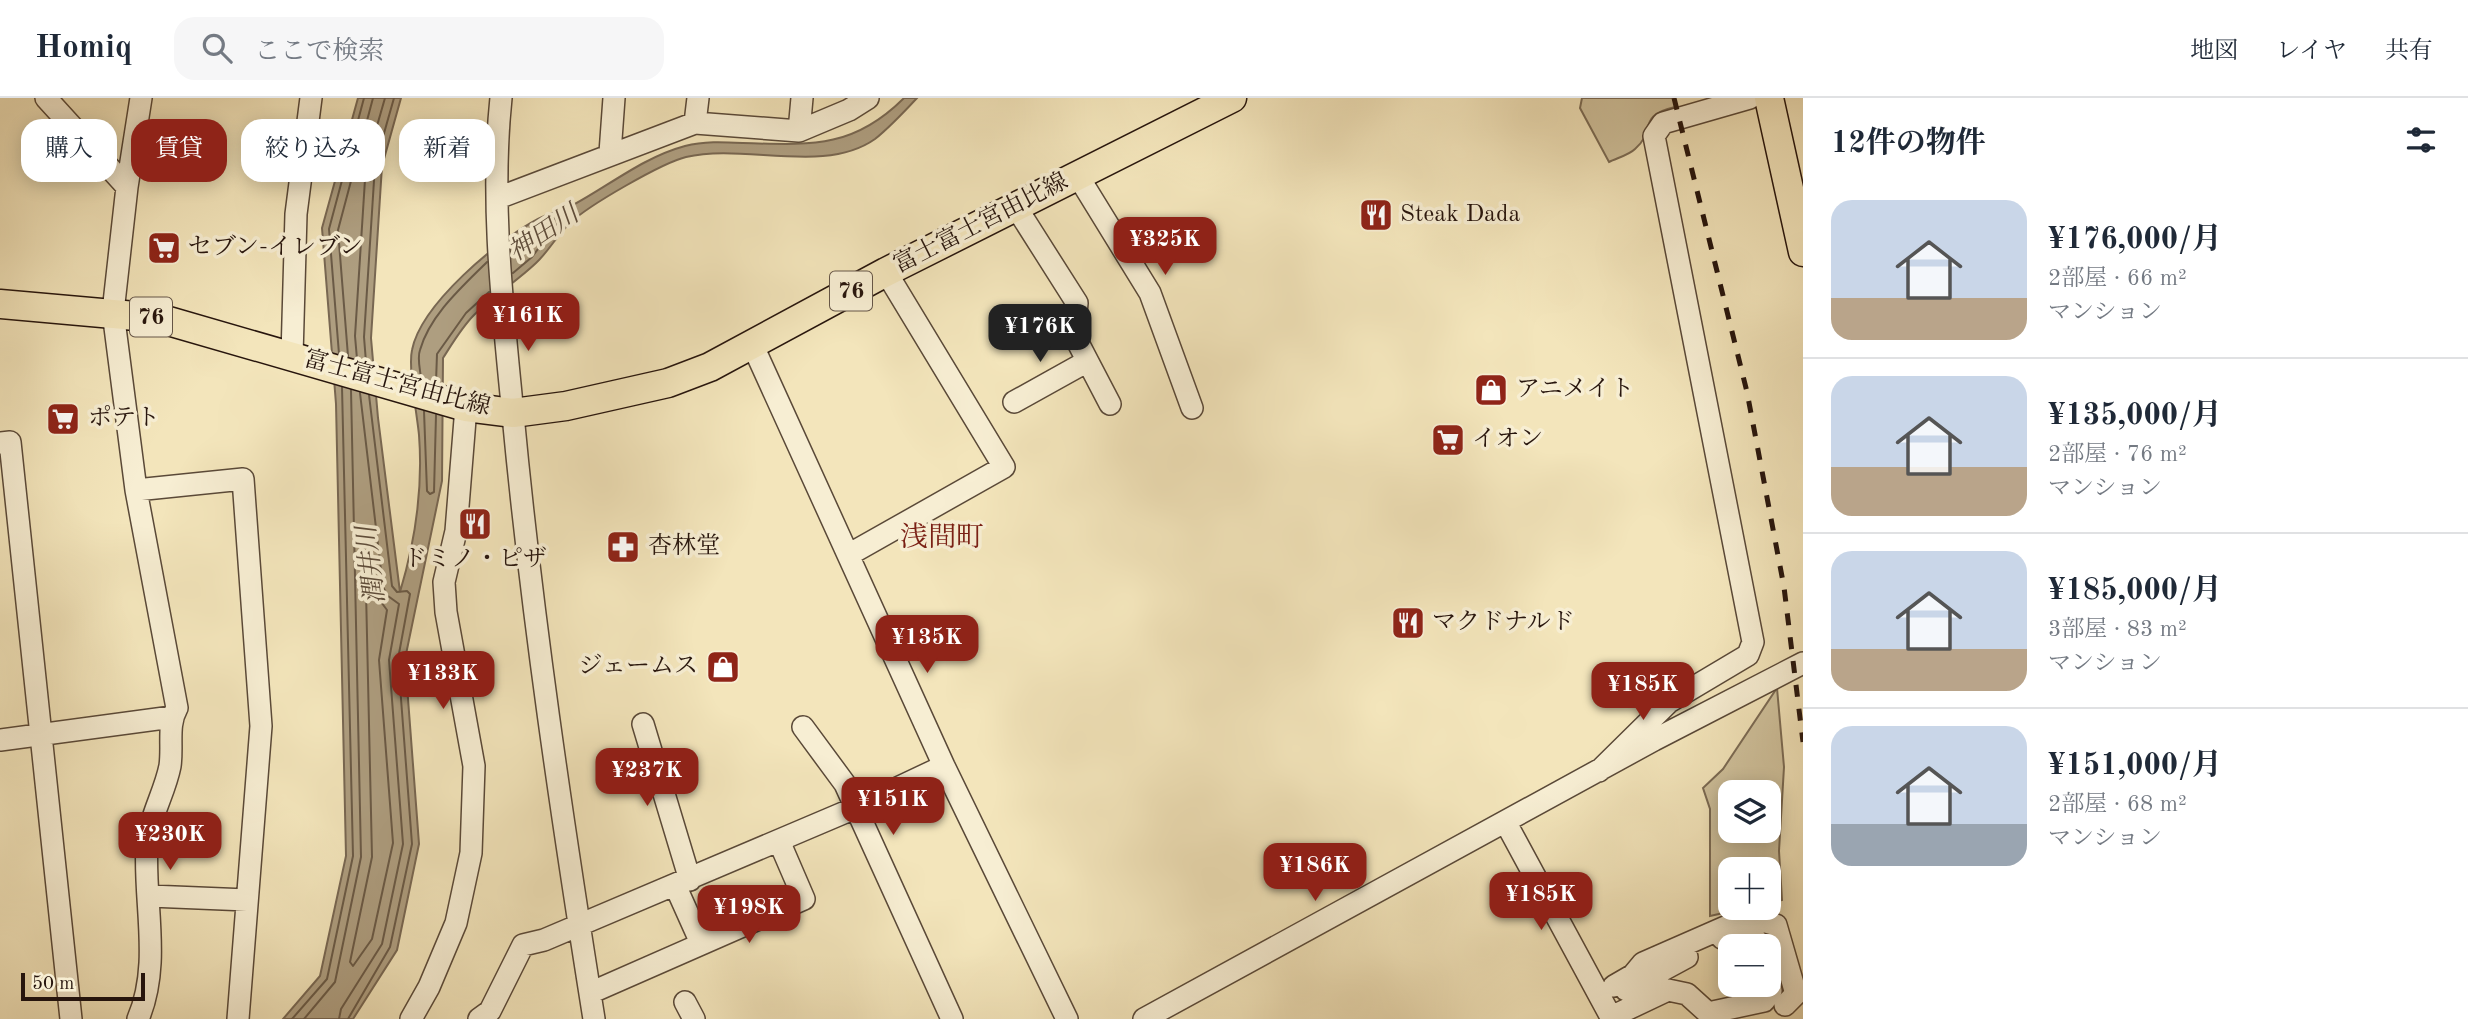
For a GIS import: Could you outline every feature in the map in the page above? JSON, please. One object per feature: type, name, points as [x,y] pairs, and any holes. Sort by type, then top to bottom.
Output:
[{"type":"main road","name":"富士富士宮由比線","points":[[0,304],[158,318],[466,407],[513,413],[566,406],[668,383],[710,368],[886,272],[1232,98]]},
{"type":"main road","points":[[1768,100],[1797,197],[1803,252]]},
{"type":"street","points":[[46,98],[127,187]]},
{"type":"street","points":[[138,1019],[145,997],[151,935],[148,842],[170,765],[172,716],[177,708],[136,490],[113,312],[127,187],[141,98]]},
{"type":"street","points":[[292,356],[296,214],[310,98]]},
{"type":"street","points":[[501,98],[497,135],[502,297],[528,577],[594,1019]]},
{"type":"street","points":[[610,153],[614,98]]},
{"type":"street","points":[[695,123],[698,98]]},
{"type":"street","points":[[799,131],[802,98]]},
{"type":"street","points":[[498,206],[610,153],[695,123],[799,131],[849,110],[868,98]]},
{"type":"street","points":[[1599,771],[1669,702],[1748,655],[1752,642],[1654,136],[1662,123],[1768,100]]},
{"type":"street","points":[[1078,176],[1150,293],[1192,408]]},
{"type":"street","points":[[1016,207],[1077,303],[1074,335],[1110,404]]},
{"type":"street","points":[[850,554],[1004,467],[886,272]]},
{"type":"street","points":[[753,346],[850,554],[944,766],[1067,1019]]},
{"type":"street","points":[[1014,402],[1086,362]]},
{"type":"street","points":[[411,1019],[429,988],[456,923],[471,853],[474,766],[446,612],[444,582],[456,531],[466,407]]},
{"type":"street","points":[[0,443],[10,442],[71,1019]]},
{"type":"street","points":[[136,490],[243,479],[261,726],[238,1019]]},
{"type":"street","points":[[1144,1019],[1803,663]]},
{"type":"street","points":[[0,740],[172,716]]},
{"type":"street","points":[[643,724],[682,883],[701,943]]},
{"type":"street","points":[[803,727],[845,784],[893,884],[952,1019]]},
{"type":"street","points":[[479,1019],[490,1011],[523,945],[544,940],[682,883],[944,766]]},
{"type":"street","points":[[1506,823],[1610,1006]]},
{"type":"street","points":[[590,993],[804,899],[779,841]]},
{"type":"street","points":[[150,896],[247,900]]},
{"type":"street","points":[[1610,1006],[1643,963],[1748,917],[1776,925],[1796,994],[1785,1005]]},
{"type":"street","points":[[1610,1006],[1718,941]]},
{"type":"street","points":[[1610,1006],[1668,990],[1687,994],[1707,1013],[1764,1001],[1767,997]]},
{"type":"shaded area","points":[[1582,98],[1674,98],[1675,107],[1655,115],[1641,142],[1626,155],[1609,162],[1580,108]]},
{"type":"shaded area","points":[[1777,688],[1784,767],[1781,817],[1781,780],[1718,780],[1718,843],[1779,843],[1779,857],[1718,857],[1718,914],[1710,916],[1710,809],[1703,788],[1723,769]]},
{"type":"water","points":[[358,98],[401,98],[385,155],[385,119],[352,119]]},
{"type":"water","points":[[904,98],[917,98],[875,139],[855,150],[808,157],[709,154],[686,157],[644,176],[579,215],[536,263],[481,308],[457,336],[443,358],[442,481],[405,659],[419,844],[397,950],[353,1019],[283,1019],[320,976],[346,856],[336,404],[322,228],[335,182],[381,182],[371,338],[378,418],[400,592],[414,534],[420,474],[419,435],[411,368],[412,350],[418,332],[430,313],[463,275],[521,229],[573,205],[641,164],[670,151],[706,143],[789,144],[829,140],[867,127]]},
{"type":"railway","points":[[1674,98],[1747,392],[1784,587],[1803,742]]},
{"type":"place","name":"Steak Dada","points":[[1376,215]]},
{"type":"place","name":"セブン-イレブン","points":[[164,248]]},
{"type":"place","name":"アニメイト","points":[[1491,390]]},
{"type":"place","name":"ポテト","points":[[63,419]]},
{"type":"place","name":"イオン","points":[[1448,440]]},
{"type":"place","name":"ドミノ・ピザ","points":[[475,524]]},
{"type":"place","name":"杏林堂","points":[[623,547]]},
{"type":"place","name":"マクドナルド","points":[[1408,623]]},
{"type":"place","name":"ジェームス","points":[[723,667]]},
{"type":"district","name":"浅間町","points":[[942,539]]},
{"type":"water label","name":"神田川","points":[[544,234]]},
{"type":"water label","name":"潤井川","points":[[372,565]]}]
